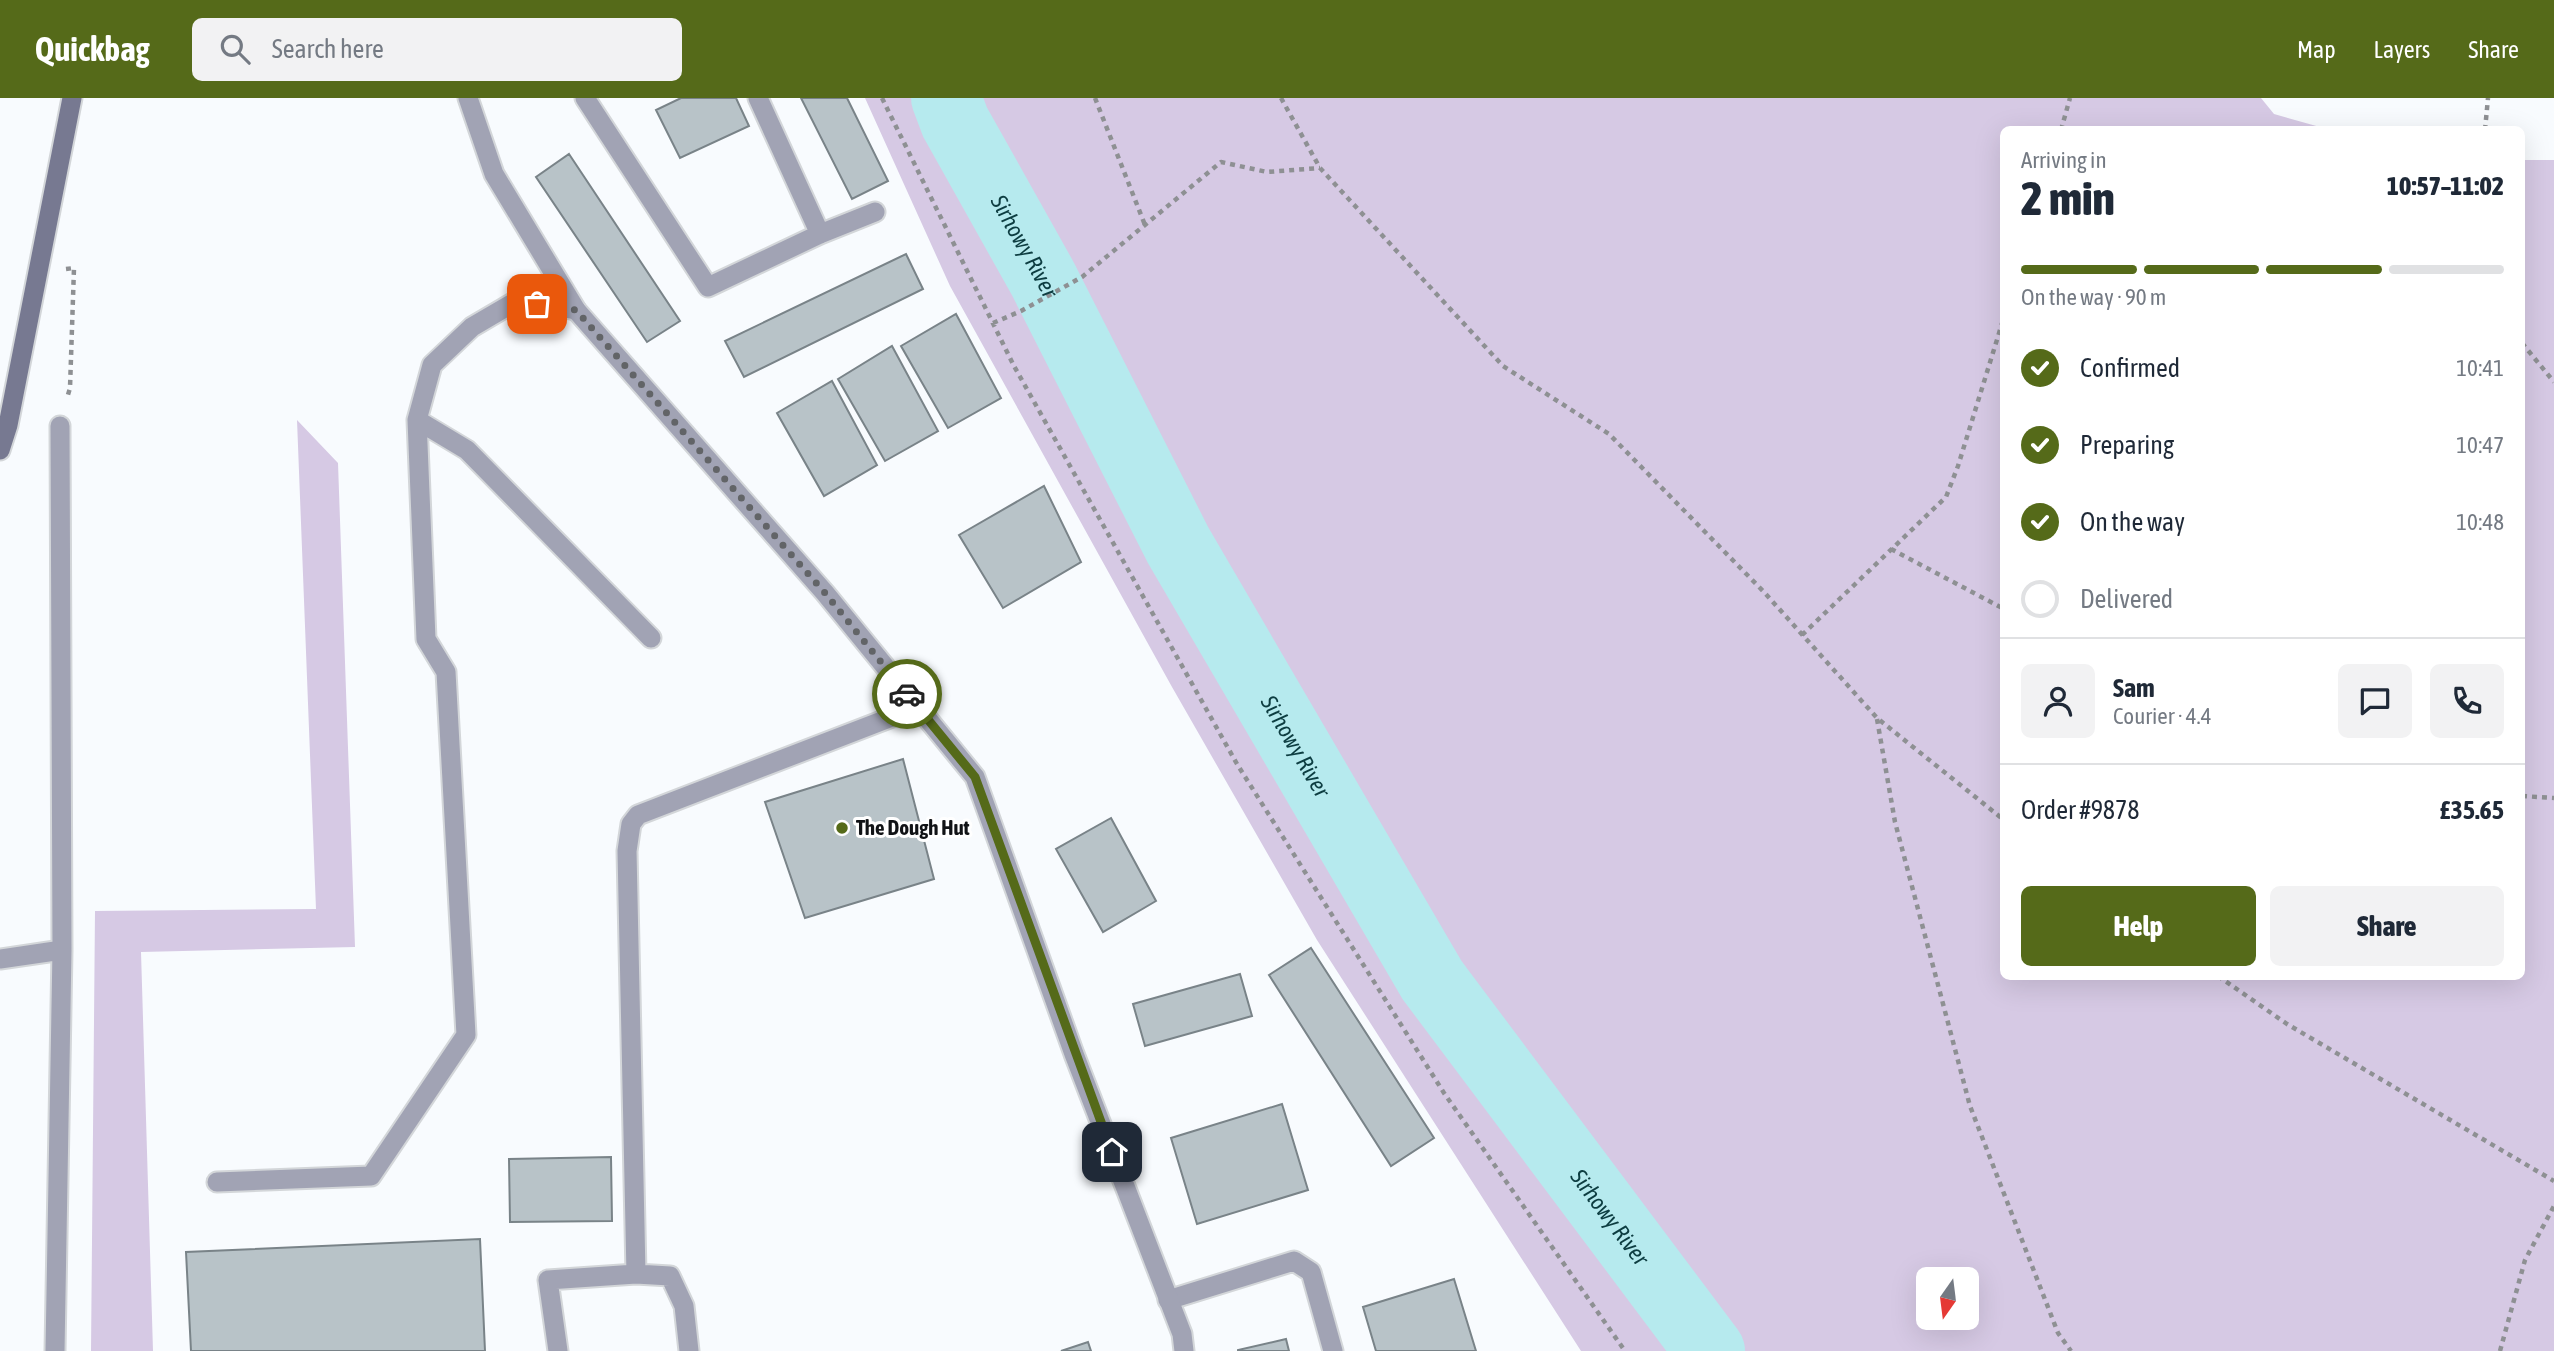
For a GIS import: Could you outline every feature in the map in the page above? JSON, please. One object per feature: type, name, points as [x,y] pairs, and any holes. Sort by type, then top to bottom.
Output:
[{"type":"main road","points":[[0,450],[8,425],[72,98]]},
{"type":"street","points":[[468,98],[494,174],[576,310],[825,593],[975,777],[1074,1054],[1182,1334],[1184,1351]]},
{"type":"street","points":[[585,98],[708,286],[820,234],[875,212]]},
{"type":"street","points":[[758,98],[820,234]]},
{"type":"street","points":[[218,1182],[371,1177],[466,1035],[446,672],[426,639],[418,420],[432,365],[472,327],[518,300],[576,310]]},
{"type":"street","points":[[418,420],[467,450],[651,638]]},
{"type":"street","points":[[55,1351],[62,950],[60,426]]},
{"type":"street","points":[[636,1274],[627,851],[631,824],[638,815],[918,707]]},
{"type":"street","points":[[0,959],[62,950]]},
{"type":"street","points":[[1168,1300],[1294,1261],[1311,1272],[1333,1351]]},
{"type":"street","points":[[558,1351],[548,1280],[636,1274],[670,1276],[684,1306],[689,1351]]},
{"type":"path","points":[[883,98],[1014,366],[1237,764],[1444,1093],[1625,1351]]},
{"type":"path","points":[[1095,98],[1145,225]]},
{"type":"path","points":[[1281,98],[1320,168],[1503,366],[1609,434],[1765,592],[1877,718],[2000,817]]},
{"type":"path","points":[[2062,126],[2070,98]]},
{"type":"path","points":[[2484,126],[2488,98]]},
{"type":"path","points":[[993,323],[1021,311],[1082,276],[1221,162],[1267,172],[1320,168]]},
{"type":"path","points":[[38,271],[74,268],[70,388],[60,426]]},
{"type":"path","points":[[1802,635],[1946,497],[2000,330]]},
{"type":"path","points":[[2525,347],[2554,382]]},
{"type":"path","points":[[1891,550],[2000,607]]},
{"type":"path","points":[[1877,718],[1895,822],[1970,1107],[2058,1334],[2071,1351]]},
{"type":"path","points":[[2525,796],[2554,798]]},
{"type":"path","points":[[2224,980],[2287,1024],[2554,1181]]},
{"type":"path","points":[[2500,1351],[2525,1260],[2554,1206]]},
{"type":"shaded area","points":[[865,98],[2261,98],[2274,114],[2316,126],[2000,126],[2000,980],[2525,980],[2525,160],[2554,160],[2554,1351],[1581,1351],[1317,940],[1172,687],[950,286]]},
{"type":"shaded area","points":[[297,420],[338,463],[355,947],[141,952],[153,1351],[91,1351],[95,911],[316,909]]},
{"type":"building","points":[[681,98],[736,98],[749,126],[680,158],[656,110]]},
{"type":"building","points":[[801,98],[847,98],[888,181],[852,199]]},
{"type":"building","points":[[569,154],[680,321],[647,342],[536,177]]},
{"type":"building","points":[[906,254],[923,289],[744,377],[725,341]]},
{"type":"building","points":[[956,314],[1001,398],[948,428],[901,346]]},
{"type":"building","points":[[892,346],[938,431],[885,461],[838,379]]},
{"type":"building","points":[[832,381],[877,465],[824,496],[777,413]]},
{"type":"building","points":[[1044,486],[1081,562],[1003,608],[959,535]]},
{"type":"building","points":[[903,759],[934,879],[805,918],[765,802]]},
{"type":"building","points":[[1111,818],[1156,901],[1103,932],[1056,849]]},
{"type":"building","points":[[1311,948],[1434,1138],[1391,1166],[1269,975]]},
{"type":"building","points":[[1240,974],[1252,1016],[1145,1046],[1133,1004]]},
{"type":"building","points":[[1282,1104],[1308,1190],[1197,1224],[1171,1138]]},
{"type":"building","points":[[611,1157],[612,1221],[510,1222],[509,1159]]},
{"type":"building","points":[[480,1239],[485,1351],[191,1351],[186,1252]]},
{"type":"building","points":[[1454,1279],[1476,1351],[1376,1351],[1363,1307]]},
{"type":"building","points":[[1286,1339],[1289,1351],[1238,1351],[1238,1350]]},
{"type":"building","points":[[1088,1342],[1091,1351],[1061,1351]]},
{"type":"waterway","name":"Sirhowy River","points":[[946,98],[955,122],[1043,279],[1178,545],[1432,980],[1710,1351]]},
{"type":"way so far","points":[[537,304],[576,310],[825,593],[907,694]]},
{"type":"place","name":"The Dough Hut","points":[[842,828]]},
{"type":"route","points":[[907,694],[975,777],[1112,1152]]}]
